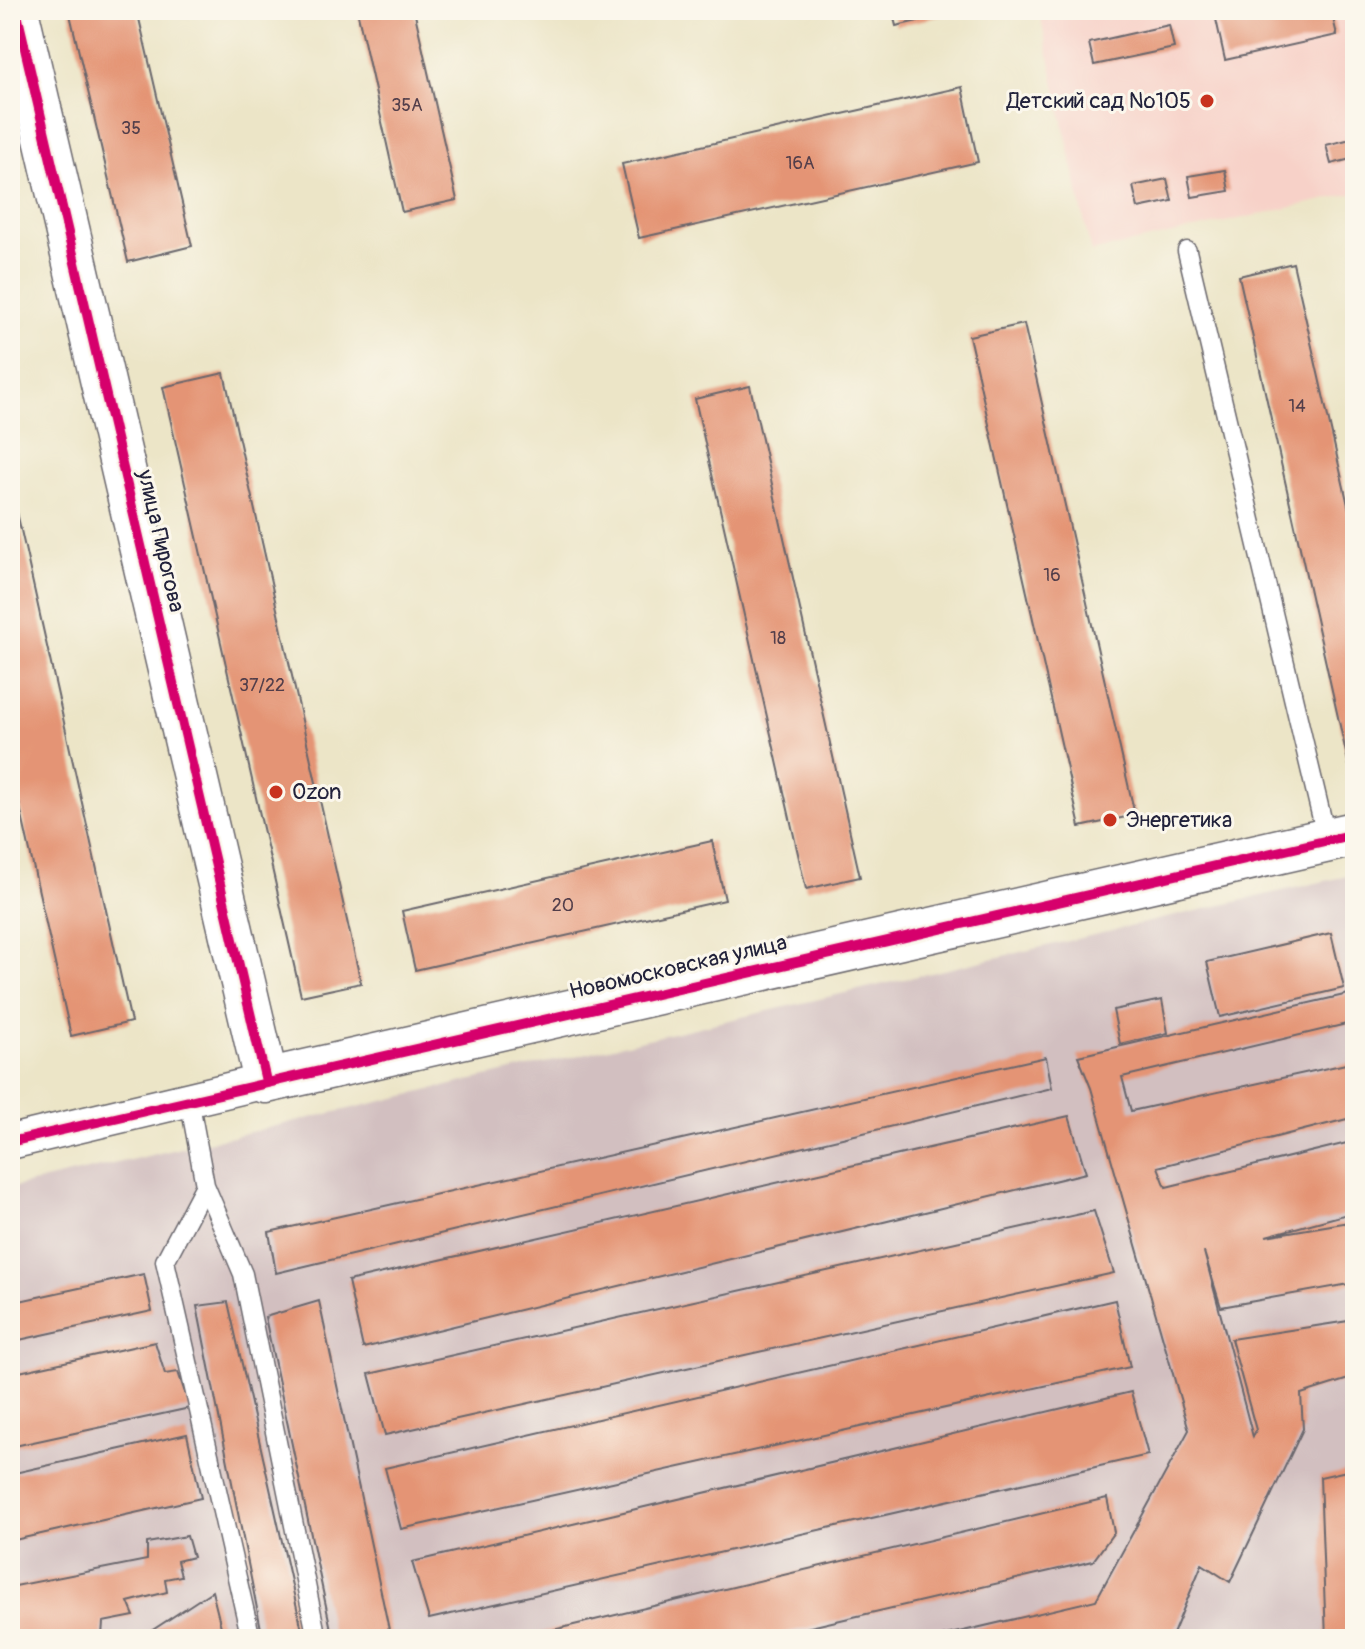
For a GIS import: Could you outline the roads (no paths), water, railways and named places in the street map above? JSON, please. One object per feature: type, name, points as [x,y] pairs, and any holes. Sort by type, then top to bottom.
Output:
[{"type":"street","name":"улица Пирогова","points":[[16,10],[266,1081]]},
{"type":"street","name":"Новомосковская улица","points":[[10,1142],[1341,837]]},
{"type":"lane","points":[[1187,251],[1341,837]]},
{"type":"lane","points":[[189,1099],[205,1185],[243,1274],[317,1639]]},
{"type":"lane","points":[[205,1185],[165,1261],[251,1639]]},
{"type":"place","name":"Детский сад №105","points":[[1207,101]]},
{"type":"place","name":"Ozon","points":[[276,792]]},
{"type":"place","name":"Энергетика","points":[[1110,820]]}]
